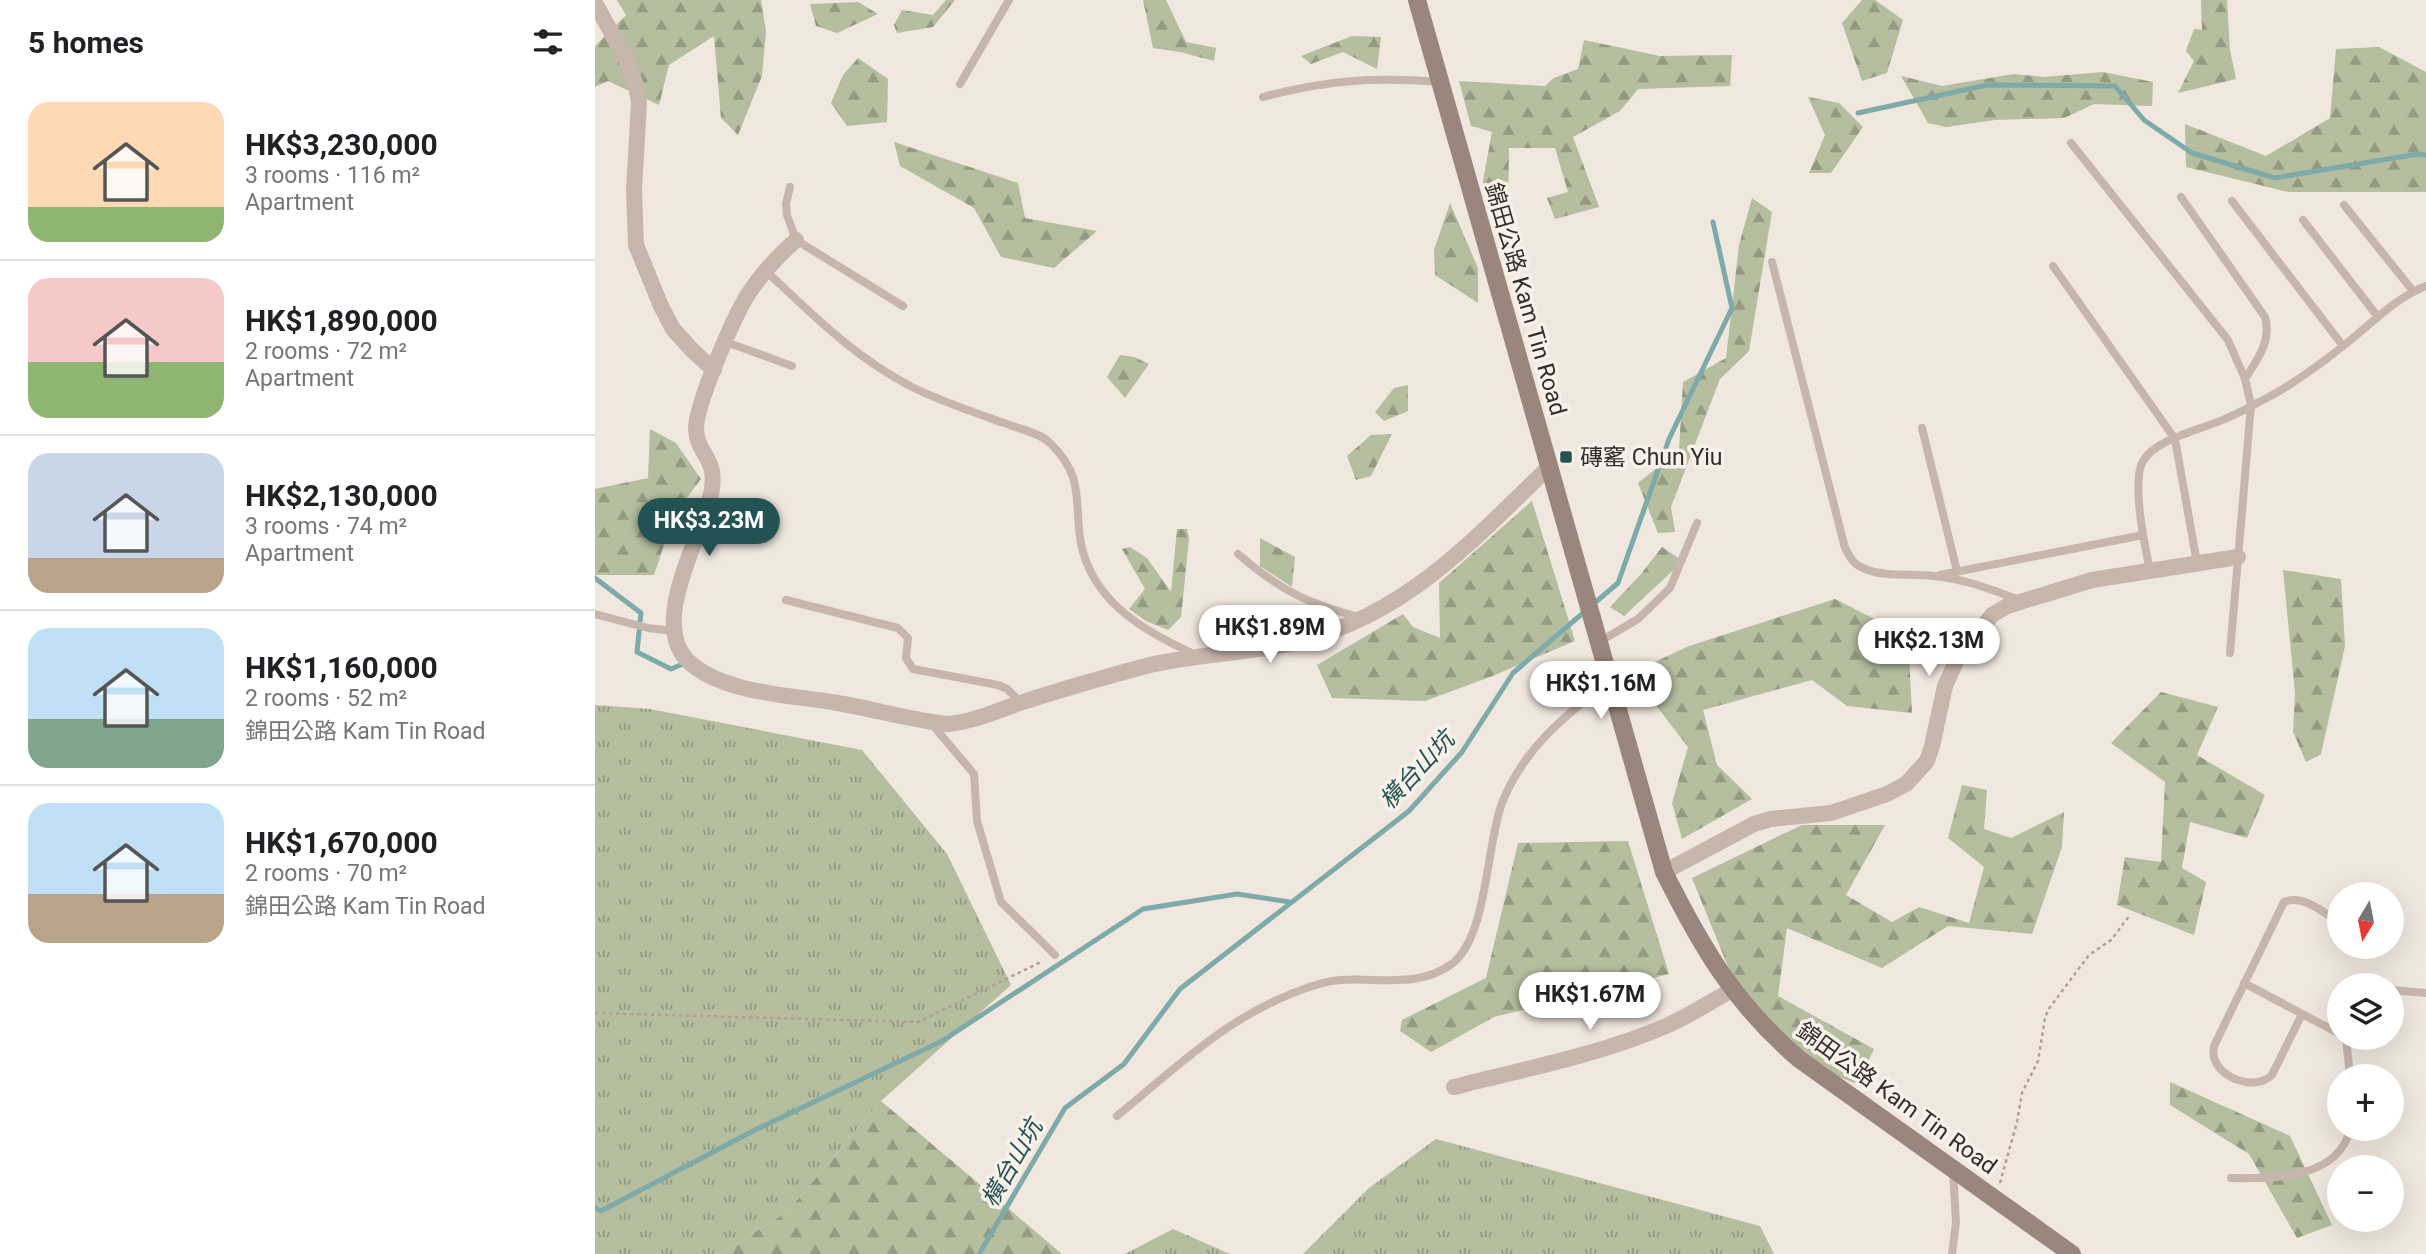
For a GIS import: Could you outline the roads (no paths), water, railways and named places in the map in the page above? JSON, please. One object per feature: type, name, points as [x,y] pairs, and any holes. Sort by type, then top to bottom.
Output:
[{"type":"main road","name":"錦田公路 Kam Tin Road","points":[[1417,0],[1664,872],[1693,929],[1756,1020],[1799,1059],[2072,1254]]},
{"type":"street","points":[[595,4],[626,59],[636,85],[639,103],[634,190],[636,245],[673,329],[714,370]]},
{"type":"street","points":[[796,240],[749,293],[738,312],[704,394],[696,429],[713,470],[713,487],[675,600],[673,631],[681,653],[688,662],[729,683],[930,722],[963,723],[1021,702],[1147,666],[1282,645],[1366,619],[1424,582],[1469,545],[1548,468]]},
{"type":"street","points":[[1664,872],[1754,824],[1771,819],[1831,813],[1887,794],[1906,784],[1927,761],[1933,746],[1945,686],[1959,655],[1992,615],[2020,601],[2091,580],[2238,557]]},
{"type":"street","points":[[1454,1087],[1565,1059],[1637,1037],[1696,1011],[1732,989]]},
{"type":"lane","points":[[960,84],[1009,0]]},
{"type":"lane","points":[[1263,97],[1303,86],[1349,80],[1390,78],[1440,82]]},
{"type":"lane","points":[[2071,143],[2228,340],[2245,379],[2252,405],[2230,653]]},
{"type":"lane","points":[[790,187],[786,204],[787,215],[796,240],[903,306]]},
{"type":"lane","points":[[2181,197],[2265,317],[2268,328],[2266,342],[2245,379]]},
{"type":"lane","points":[[2232,201],[2343,346]]},
{"type":"lane","points":[[2344,205],[2413,291]]},
{"type":"lane","points":[[2303,220],[2378,317]]},
{"type":"lane","points":[[1772,262],[1845,548],[1851,559],[1872,572],[1937,576],[1972,583],[2020,601]]},
{"type":"lane","points":[[2053,266],[2175,439],[2197,563]]},
{"type":"lane","points":[[767,272],[813,317],[869,363],[915,388],[1048,440],[1070,467],[1077,487],[1083,554],[1103,593],[1155,636],[1199,656]]},
{"type":"lane","points":[[2150,571],[2143,535],[2139,483],[2142,463],[2150,452],[2252,405],[2314,367],[2413,291],[2426,286]]},
{"type":"lane","points":[[726,342],[792,366]]},
{"type":"lane","points":[[1922,428],[1957,571]]},
{"type":"lane","points":[[1599,642],[1638,619],[1670,588],[1697,523]]},
{"type":"lane","points":[[1937,576],[2143,535]]},
{"type":"lane","points":[[1238,554],[1294,596],[1322,608],[1366,619]]},
{"type":"lane","points":[[786,600],[898,628],[908,638],[906,659],[913,669],[998,685],[1007,689],[1021,702]]},
{"type":"lane","points":[[595,614],[648,628],[673,631]]},
{"type":"lane","points":[[1117,1116],[1197,1048],[1272,1000],[1322,983],[1348,979],[1381,982],[1421,977],[1441,970],[1455,961],[1473,932],[1501,804],[1514,778],[1545,734],[1610,681]]},
{"type":"lane","points":[[930,722],[974,775],[977,821],[1002,902],[1055,955]]},
{"type":"lane","points":[[2302,1014],[2272,1075],[2266,1081],[2247,1083],[2219,1069],[2214,1063],[2213,1049],[2284,902],[2294,899],[2302,901],[2327,915]]},
{"type":"lane","points":[[2244,983],[2327,1027]]},
{"type":"lane","points":[[2404,991],[2426,993]]},
{"type":"lane","points":[[2231,1178],[2261,1179],[2297,1174],[2329,1163],[2345,1141]]},
{"type":"lane","points":[[1952,1254],[1956,1223],[1953,1170]]},
{"type":"waterway","points":[[1858,113],[1987,85],[2115,86],[2144,120],[2192,153],[2275,178],[2418,154],[2426,155]]},
{"type":"waterway","name":"橫台山坑","points":[[979,1254],[1065,1108],[1124,1064],[1180,989],[1409,811],[1462,752],[1513,673],[1618,583],[1669,439],[1732,308],[1713,222]]},
{"type":"waterway","points":[[595,578],[641,613],[637,652],[671,669],[685,663]]},
{"type":"waterway","points":[[595,1208],[601,1211],[755,1130],[942,1041],[1143,909],[1237,894],[1290,902]]},
{"type":"place","name":"磚窰 Chun Yiu","points":[[1566,457]]}]
